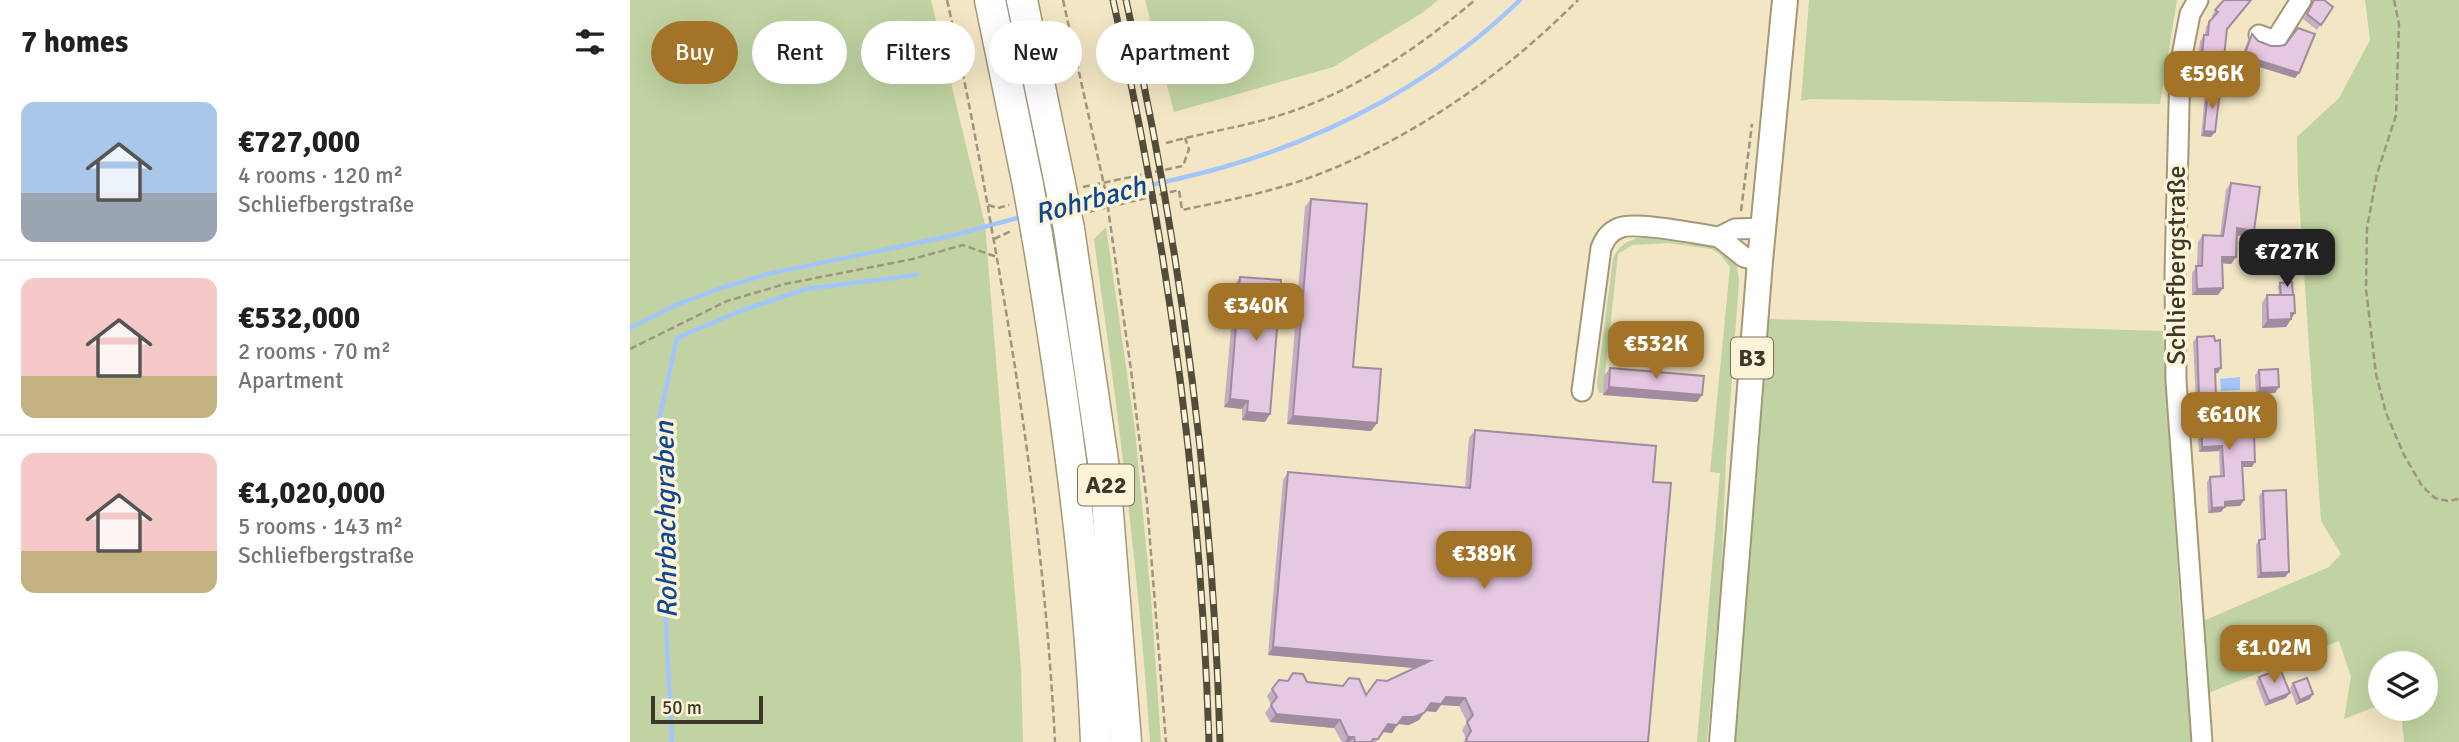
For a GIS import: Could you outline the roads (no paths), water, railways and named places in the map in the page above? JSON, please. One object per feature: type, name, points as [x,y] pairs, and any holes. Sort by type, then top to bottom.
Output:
[{"type":"highway","name":"A22","points":[[990,0],[1028,185],[1056,346],[1073,479],[1094,691],[1096,742]]},
{"type":"highway","name":"A22","points":[[1022,0],[1069,229],[1105,475],[1126,742]]},
{"type":"main road","name":"B3","points":[[1722,742],[1760,261],[1785,0]]},
{"type":"street","name":"Schliefbergstraße","points":[[2198,0],[2190,14],[2180,66],[2175,274],[2176,381],[2202,742]]},
{"type":"street","points":[[2259,35],[2272,40],[2277,38],[2301,0]]},
{"type":"street","points":[[1582,391],[1601,248],[1610,233],[1633,226],[1719,237],[1744,257],[1760,261]]},
{"type":"street","points":[[1719,237],[1735,229],[1763,228]]},
{"type":"water","points":[[2240,377],[2240,390],[2221,391],[2220,379]]},
{"type":"waterway","name":"Rohrbach","points":[[1074,203],[1224,167],[1305,139],[1382,102],[1419,79],[1455,55],[1520,0]]},
{"type":"waterway","name":"Rohrbach","points":[[630,328],[676,305],[772,273],[946,237],[1021,217]]},
{"type":"waterway","name":"Rohrbachgraben","points":[[672,742],[658,425],[677,338],[738,312],[806,289],[917,275]]},
{"type":"railway","points":[[1113,0],[1150,183],[1179,368],[1198,555],[1209,742]]},
{"type":"railway","points":[[1126,0],[1162,183],[1191,369],[1210,555],[1220,742]]}]
